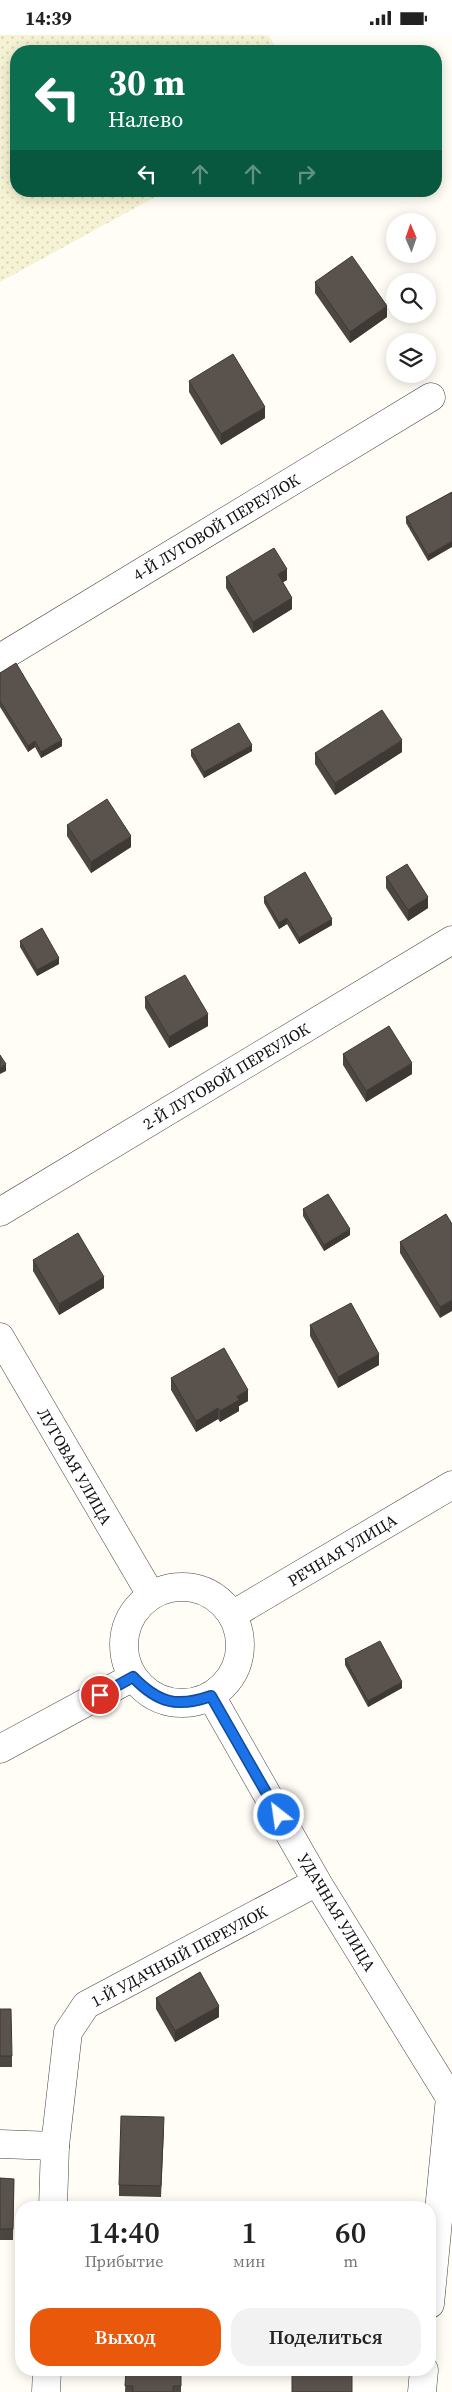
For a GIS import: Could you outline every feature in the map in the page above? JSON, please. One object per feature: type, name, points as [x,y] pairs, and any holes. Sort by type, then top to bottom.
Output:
[{"type":"street","name":"4-Й ЛУГОВОЙ ПЕРЕУЛОК","points":[[0,658],[432,397]]},
{"type":"street","name":"2-Й ЛУГОВОЙ ПЕРЕУЛОК","points":[[0,1213],[452,940]]},
{"type":"street","name":"ЛУГОВАЯ УЛИЦА","points":[[0,1337],[151,1595]]},
{"type":"street","name":"РЕЧНАЯ УЛИЦА","points":[[232,1615],[452,1485]]},
{"type":"street","points":[[187,1586],[205,1591],[221,1600],[232,1615],[239,1632],[240,1651],[236,1669],[226,1684],[211,1696],[190,1703],[168,1702],[148,1693],[133,1677],[125,1660],[123,1642],[127,1623],[136,1607],[151,1595],[168,1588],[187,1586]]},
{"type":"street","points":[[0,1749],[133,1677]]},
{"type":"street","name":"УДАЧНАЯ УЛИЦА","points":[[211,1696],[317,1882],[451,2098]]},
{"type":"street","name":"1-Й УДАЧНЫЙ ПЕРЕУЛОК","points":[[53,2201],[56,2146],[68,2032],[86,2005],[317,1882]]},
{"type":"street","points":[[436,2245],[451,2098]]},
{"type":"street","points":[[0,2143],[56,2146]]},
{"type":"street","points":[[46,2392],[47,2376]]},
{"type":"street","points":[[422,2392],[423,2376]]},
{"type":"shaded area","points":[[0,35],[268,35],[275,45],[10,45],[10,197],[155,197],[0,282]]},
{"type":"building","points":[[352,256],[386,307],[350,332],[315,282]]},
{"type":"building","points":[[233,354],[265,407],[221,434],[189,381]]},
{"type":"building","points":[[452,492],[452,541],[428,555],[406,517]]},
{"type":"building","points":[[274,548],[287,569],[278,574],[292,598],[253,622],[226,577]]},
{"type":"building","points":[[16,663],[62,740],[41,752],[35,741],[28,746],[0,701],[0,673]]},
{"type":"building","points":[[382,710],[402,740],[335,783],[315,753]]},
{"type":"building","points":[[239,723],[252,745],[204,772],[191,750]]},
{"type":"building","points":[[107,799],[131,836],[91,862],[67,825]]},
{"type":"building","points":[[407,864],[428,897],[408,910],[386,877]]},
{"type":"building","points":[[305,872],[332,919],[299,938],[287,918],[279,923],[264,897]]},
{"type":"building","points":[[42,928],[59,958],[37,970],[20,941]]},
{"type":"building","points":[[185,975],[208,1014],[169,1037],[145,997]]},
{"type":"building","points":[[389,1026],[412,1063],[366,1091],[343,1054]]},
{"type":"building","points":[[0,1055],[6,1064],[0,1068]]},
{"type":"building","points":[[328,1194],[350,1229],[324,1245],[303,1209]]},
{"type":"building","points":[[446,1214],[452,1224],[452,1300],[440,1307],[400,1242]]},
{"type":"building","points":[[78,1233],[104,1277],[59,1304],[33,1260]]},
{"type":"building","points":[[351,1303],[379,1354],[338,1377],[310,1325]]},
{"type":"building","points":[[224,1348],[248,1390],[237,1396],[239,1400],[220,1411],[218,1408],[196,1421],[171,1378]]},
{"type":"building","points":[[380,1641],[402,1682],[368,1701],[345,1659]]},
{"type":"building","points":[[200,1972],[219,2006],[175,2031],[156,1998]]},
{"type":"building","points":[[0,2009],[11,2009],[12,2056],[0,2056]]},
{"type":"building","points":[[121,2116],[164,2117],[161,2186],[119,2185]]},
{"type":"building","points":[[0,2178],[14,2179],[13,2229],[0,2229]]},
{"type":"building","points":[[126,2376],[181,2376],[181,2386],[173,2386],[173,2392],[133,2392],[133,2386],[125,2386]]},
{"type":"building","points":[[292,2376],[352,2376],[352,2392],[292,2392]]},
{"type":"route","points":[[100,1695],[133,1677],[148,1693],[168,1702],[190,1703],[211,1696],[279,1815]]}]
